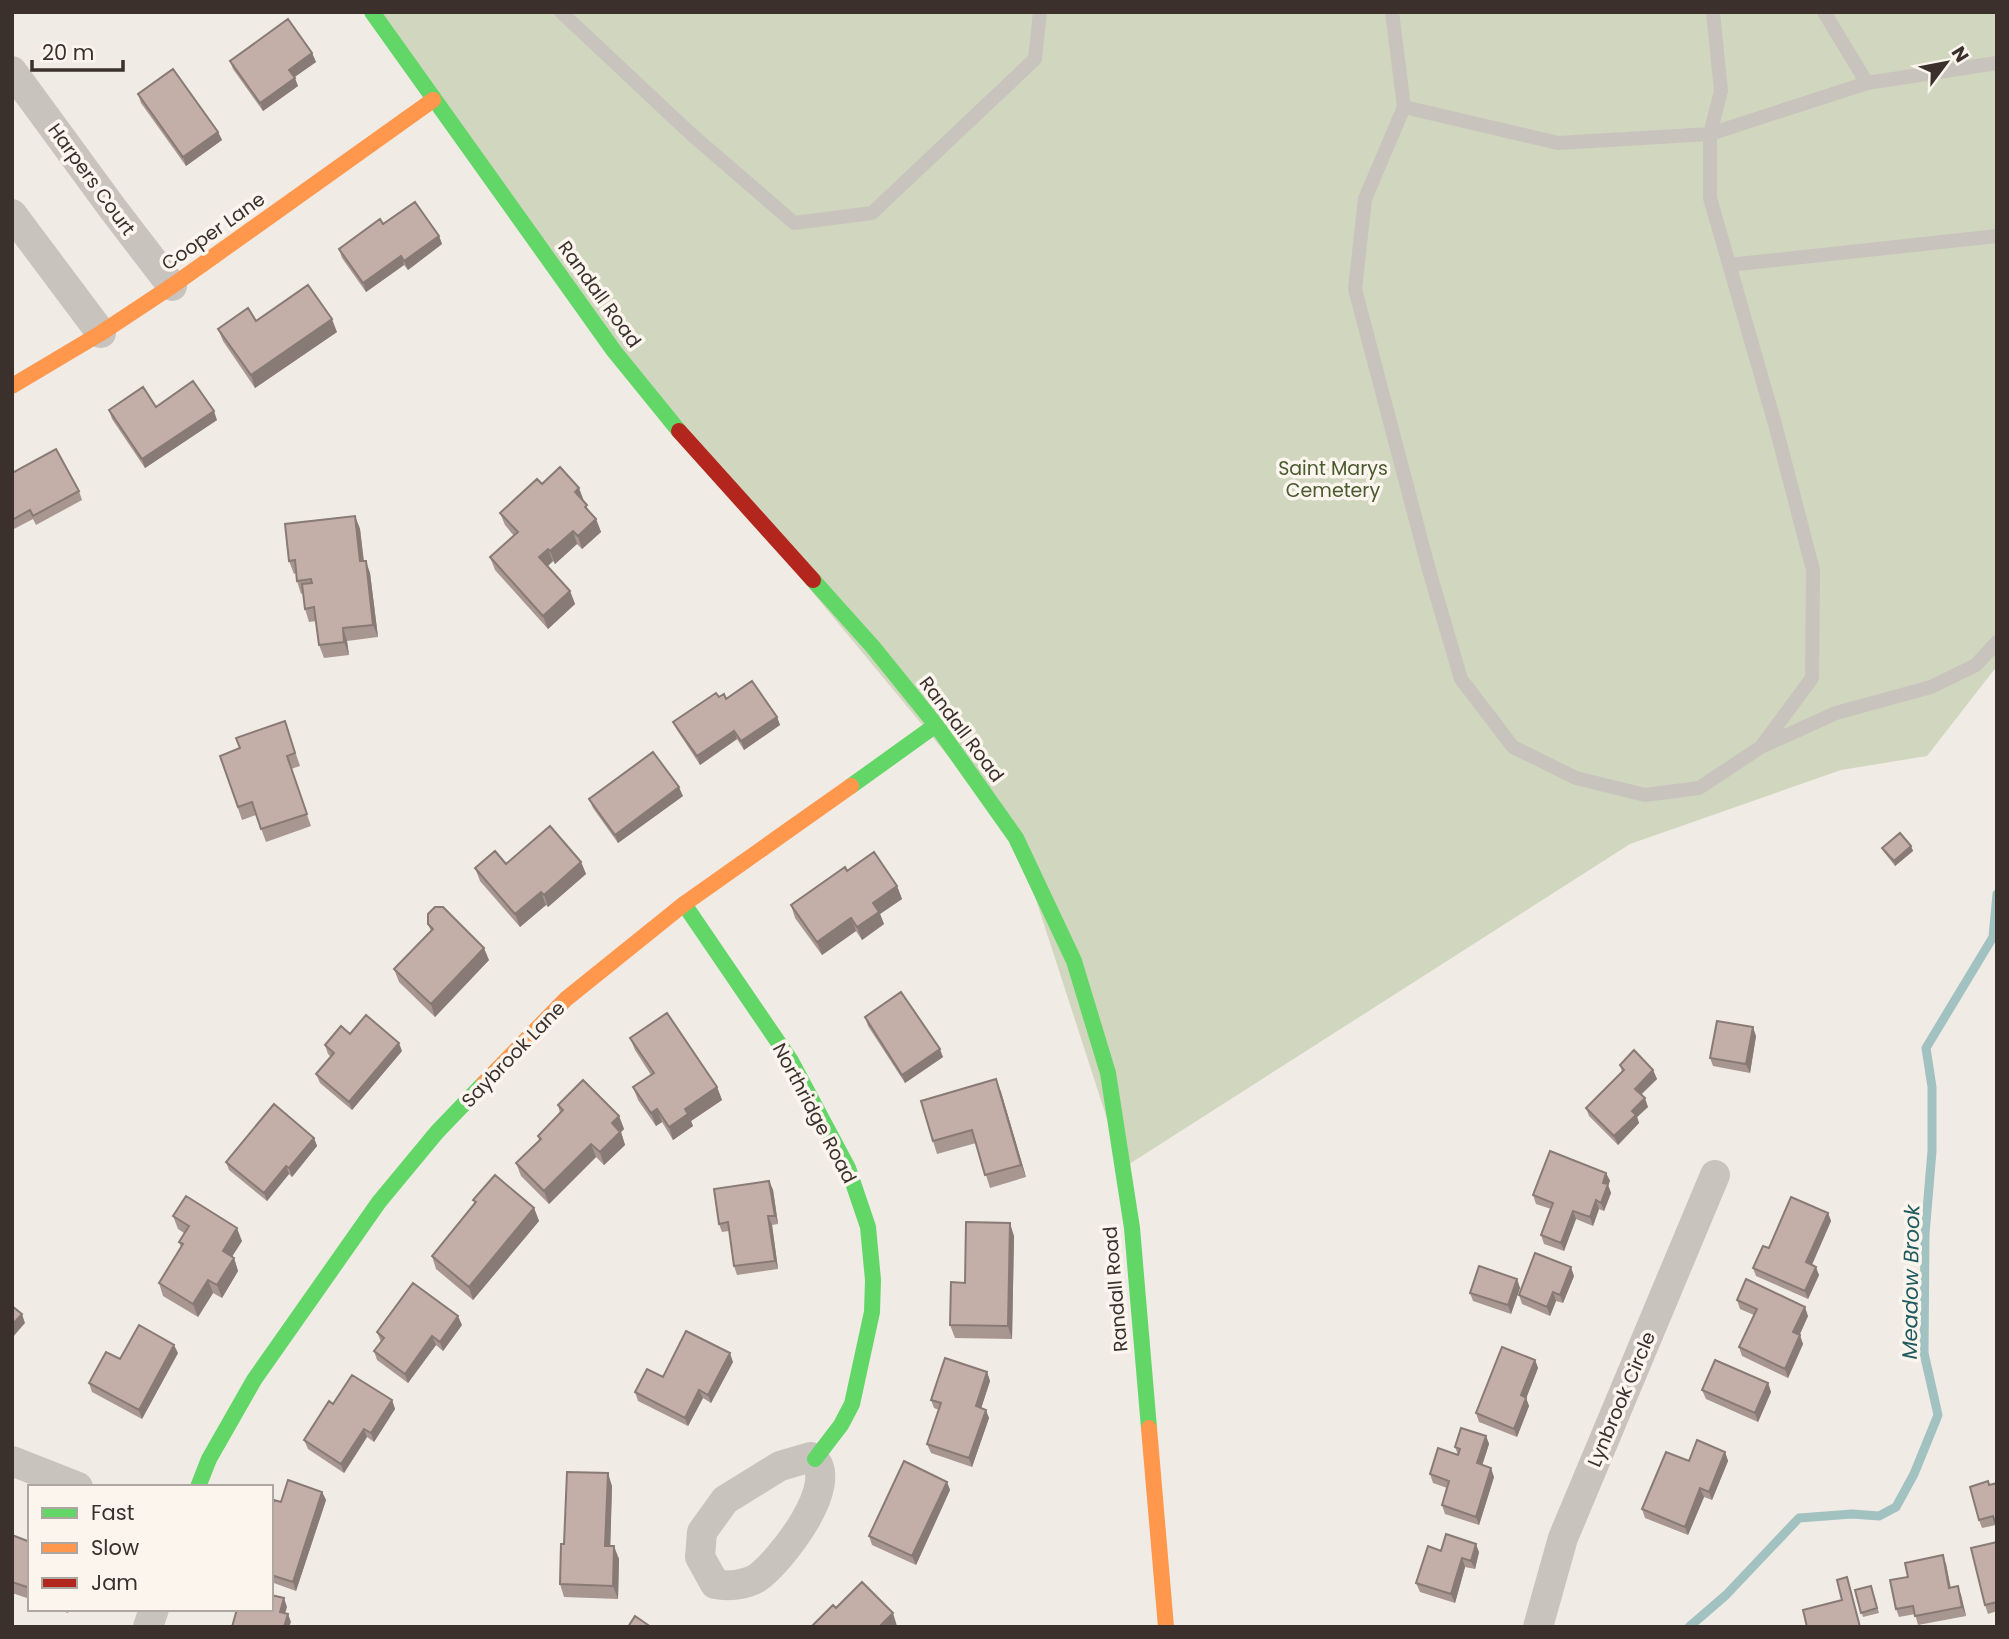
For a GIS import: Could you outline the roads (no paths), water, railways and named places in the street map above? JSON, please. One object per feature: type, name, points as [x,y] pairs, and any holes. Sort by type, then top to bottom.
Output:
[{"type":"street","name":"Randall Road","points":[[372,12],[614,351],[689,443],[873,647],[936,725],[1016,838],[1073,961],[1108,1073],[1132,1227],[1166,1627]]},
{"type":"street","name":"Harpers Court","points":[[12,71],[172,286]]},
{"type":"street","name":"Cooper Lane","points":[[12,386],[101,333],[172,286],[433,100]]},
{"type":"street","points":[[12,214],[101,333]]},
{"type":"street","name":"Saybrook Lane","points":[[199,1485],[209,1459],[254,1380],[379,1202],[429,1142],[566,999],[684,904],[936,725]]},
{"type":"street","name":"Northridge Road","points":[[684,904],[791,1061],[848,1168],[868,1227],[873,1280],[872,1312],[852,1404],[841,1425],[815,1460]]},
{"type":"street","name":"Lynbrook Circle","points":[[1538,1627],[1563,1538],[1715,1175]]},
{"type":"street","points":[[811,1457],[815,1460],[821,1471],[821,1488],[810,1513],[776,1561],[755,1579],[727,1587],[715,1584],[700,1557],[702,1532],[725,1500],[779,1466],[811,1457]]},
{"type":"street","points":[[12,1461],[73,1485]]},
{"type":"lane","points":[[561,12],[691,134],[794,223],[872,213],[1035,59],[1041,12]]},
{"type":"lane","points":[[1392,12],[1404,107],[1365,199],[1355,289],[1429,570],[1461,678],[1513,747],[1576,778],[1644,796],[1699,788],[1761,747],[1836,713],[1931,687],[1976,665],[1997,642]]},
{"type":"lane","points":[[1713,12],[1721,91],[1710,134],[1710,198],[1775,424],[1812,570],[1812,678],[1761,747]]},
{"type":"lane","points":[[1824,12],[1867,83]]},
{"type":"lane","points":[[1404,107],[1558,143],[1710,134],[1867,83],[1997,63]]},
{"type":"lane","points":[[1729,265],[1997,236]]},
{"type":"waterway","name":"Meadow Brook","points":[[1689,1627],[1726,1595],[1799,1518],[1852,1514],[1879,1516],[1896,1507],[1914,1474],[1938,1415],[1924,1353],[1925,1234],[1932,1151],[1932,1087],[1926,1048],[1993,937],[1997,894]]},
{"type":"park label","name":"Saint Marys Cemetery","points":[[1333,479]]}]
